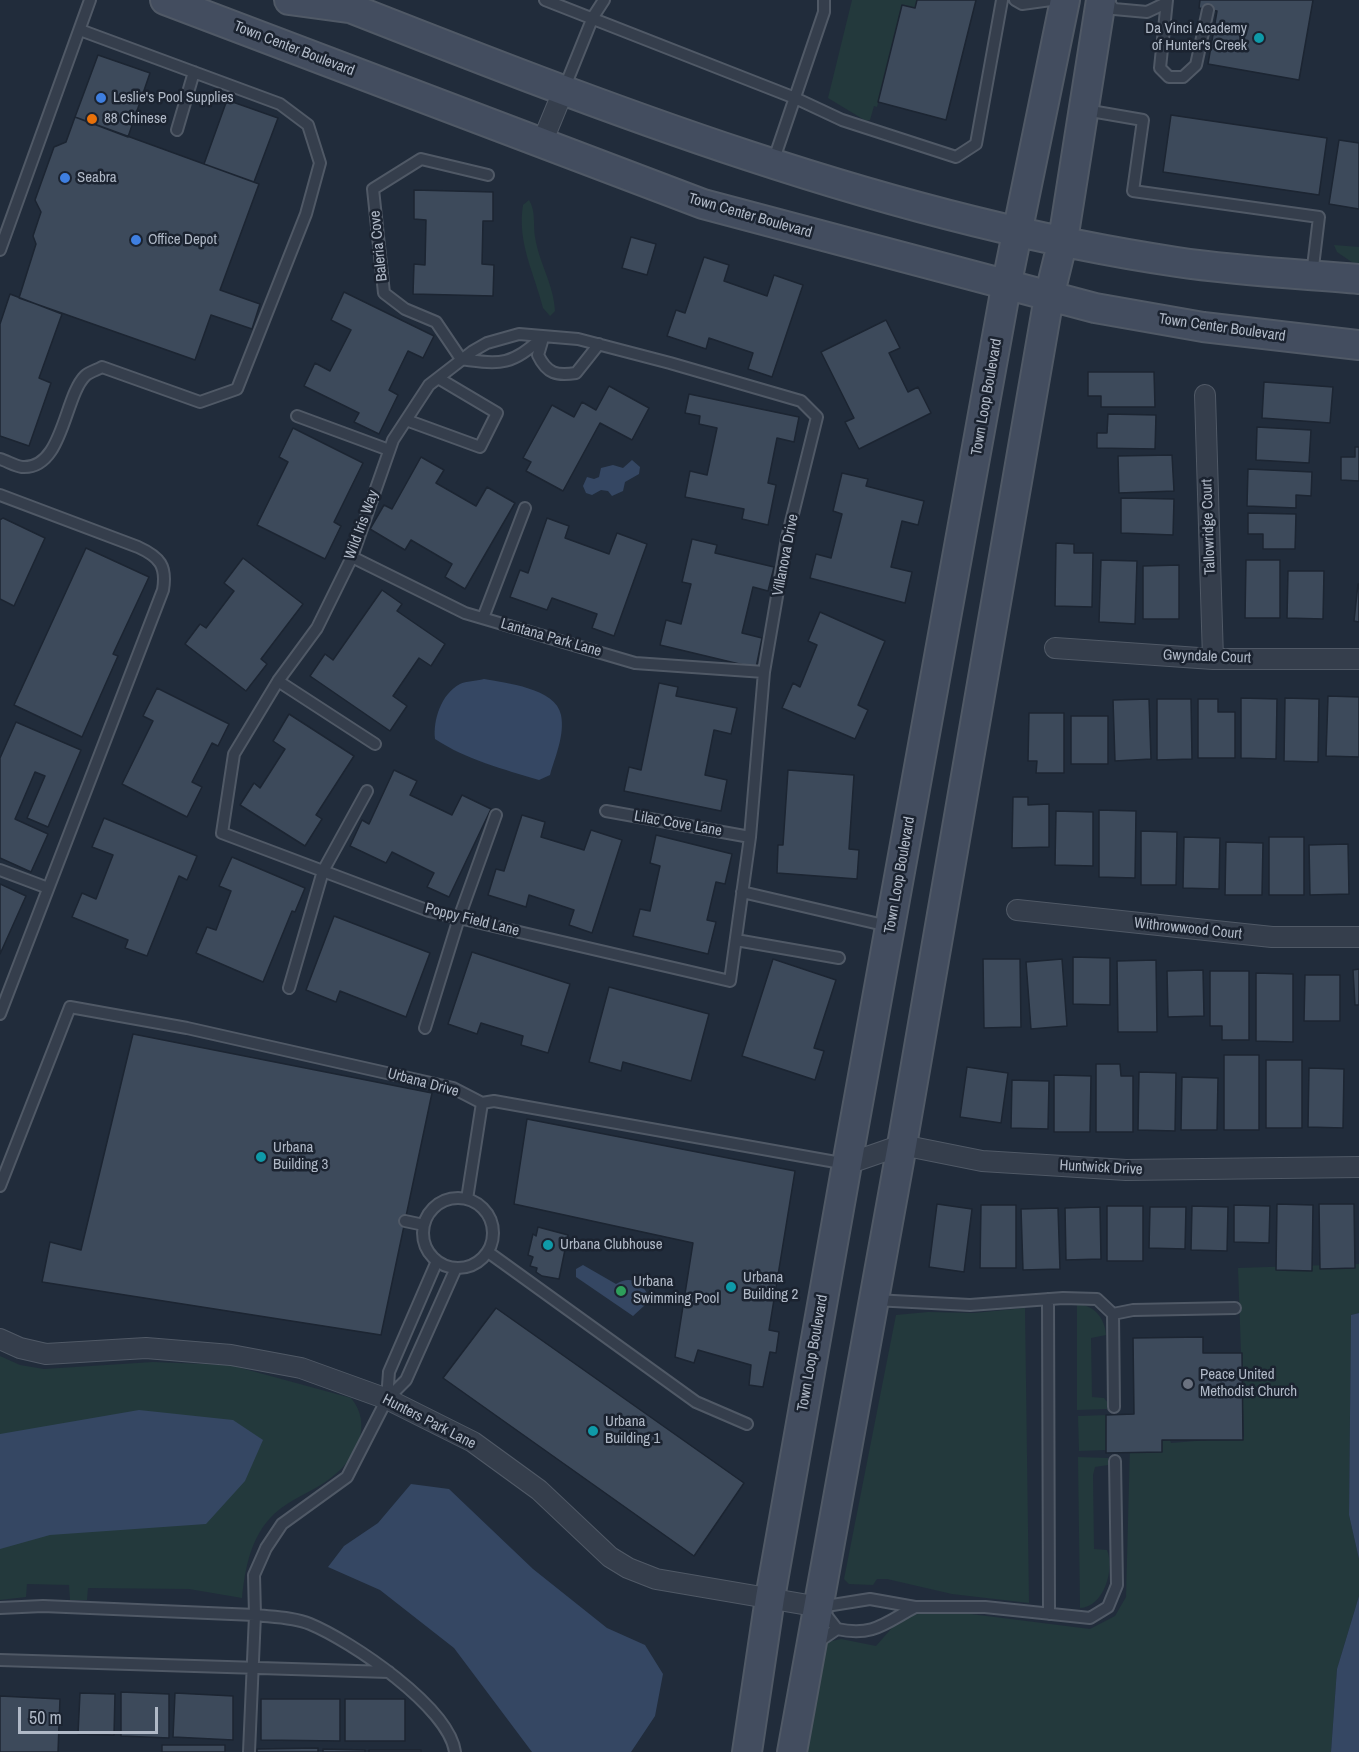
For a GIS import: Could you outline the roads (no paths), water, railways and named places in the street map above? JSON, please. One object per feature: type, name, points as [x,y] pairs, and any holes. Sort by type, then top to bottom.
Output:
[{"type":"street","name":"Town Center Boulevard","points":[[165,0],[541,145],[704,204],[1049,297],[1203,327],[1359,345]]},
{"type":"street","points":[[289,0],[342,4],[564,89],[772,164],[870,194],[1019,231],[1178,262],[1359,279]]},
{"type":"street","name":"Town Loop Boulevard","points":[[747,1752],[770,1598],[1006,286],[1065,0]]},
{"type":"street","points":[[792,1752],[902,1145],[1049,297],[1063,240],[1101,0]]},
{"type":"street","points":[[541,145],[564,89]]},
{"type":"street","name":"Tallowridge Court","points":[[1205,395],[1213,659]]},
{"type":"street","name":"Gwyndale Court","points":[[1055,648],[1213,659],[1359,659]]},
{"type":"street","name":"Withrowwood Court","points":[[1017,910],[1272,937],[1359,937]]},
{"type":"street","points":[[847,1164],[902,1145]]},
{"type":"street","name":"Huntwick Drive","points":[[902,1145],[982,1161],[1126,1170],[1359,1167]]},
{"type":"street","name":"Hunters Park Lane","points":[[0,1339],[20,1348],[46,1354],[146,1348],[231,1355],[301,1368],[387,1399],[473,1442],[539,1490],[610,1557],[627,1568],[656,1579],[820,1607]]},
{"type":"lane","points":[[0,250],[90,0]]},
{"type":"lane","points":[[545,0],[795,98],[842,120],[956,157],[976,144],[1002,0]]},
{"type":"lane","points":[[564,89],[593,17],[604,0]]},
{"type":"lane","points":[[772,164],[824,12],[824,0]]},
{"type":"lane","points":[[1015,0],[1022,4],[1051,0]]},
{"type":"lane","points":[[1107,0],[1114,9],[1147,12],[1166,1]]},
{"type":"lane","points":[[1166,1],[1160,68],[1169,77],[1183,77],[1196,65],[1208,10]]},
{"type":"lane","points":[[0,459],[23,467],[42,461],[59,438],[72,398],[86,375],[102,367],[200,402],[237,389],[306,214],[320,163],[308,125],[280,104],[80,30]]},
{"type":"lane","points":[[177,130],[194,72]]},
{"type":"lane","points":[[1085,110],[1143,120],[1133,191],[1319,217],[1312,275]]},
{"type":"lane","name":"Baleria Cove","points":[[461,359],[436,322],[405,309],[384,292],[373,189],[421,159],[488,175]]},
{"type":"lane","name":"Wild Iris Way","points":[[222,833],[234,754],[278,681],[317,628],[352,557],[389,450],[406,420],[429,385],[461,359],[487,343],[519,334],[543,337]]},
{"type":"lane","points":[[461,359],[493,363],[521,357],[543,337]]},
{"type":"lane","points":[[543,337],[538,355],[544,367],[557,376],[576,373],[599,344]]},
{"type":"lane","name":"Villanova Drive","points":[[543,337],[578,339],[599,344],[801,401],[817,417],[787,538],[764,672],[750,837],[730,981]]},
{"type":"lane","points":[[406,420],[480,447],[497,413],[438,378]]},
{"type":"lane","points":[[297,416],[389,450]]},
{"type":"lane","points":[[0,495],[146,550],[161,563],[166,575],[163,590],[0,1014]]},
{"type":"lane","points":[[483,618],[525,508]]},
{"type":"lane","name":"Lantana Park Lane","points":[[352,557],[465,613],[635,663],[764,672]]},
{"type":"lane","points":[[278,681],[375,744]]},
{"type":"lane","points":[[289,988],[323,871],[367,791]]},
{"type":"lane","name":"Lilac Cove Lane","points":[[606,812],[750,837]]},
{"type":"lane","points":[[425,1028],[459,918],[496,815]]},
{"type":"lane","name":"Poppy Field Lane","points":[[222,833],[429,911],[730,981]]},
{"type":"lane","points":[[0,870],[48,888]]},
{"type":"lane","points":[[742,892],[890,926]]},
{"type":"lane","points":[[736,940],[839,958]]},
{"type":"lane","name":"Urbana Drive","points":[[0,1186],[70,1007],[187,1028],[453,1088],[482,1103],[494,1101],[847,1164]]},
{"type":"lane","points":[[467,1198],[482,1103]]},
{"type":"lane","points":[[453,1198],[467,1198],[487,1212],[493,1224],[493,1239],[488,1252],[480,1261],[467,1267],[456,1268],[437,1261],[424,1241],[424,1225],[429,1213],[439,1203],[453,1198]]},
{"type":"lane","points":[[405,1221],[424,1225]]},
{"type":"lane","points":[[488,1252],[696,1402],[747,1424]]},
{"type":"lane","points":[[387,1399],[388,1372],[437,1261]]},
{"type":"lane","points":[[249,1752],[255,1615],[254,1575],[266,1548],[282,1524],[347,1477],[387,1399],[406,1380],[456,1268]]},
{"type":"lane","points":[[1048,1299],[1049,1614]]},
{"type":"lane","points":[[874,1300],[970,1305],[1048,1299],[1097,1299],[1113,1314],[1114,1407]]},
{"type":"lane","points":[[1113,1314],[1133,1310],[1235,1308]]},
{"type":"lane","points":[[915,1607],[881,1626],[858,1634],[837,1629],[820,1607],[870,1599],[915,1607],[985,1607],[1090,1618],[1108,1607],[1117,1585],[1115,1461]]},
{"type":"lane","points":[[0,1608],[43,1606],[255,1615],[308,1623],[390,1672],[437,1717],[453,1740],[455,1752]]},
{"type":"lane","points":[[813,1645],[837,1629]]},
{"type":"lane","points":[[0,1659],[390,1672]]},
{"type":"water","points":[[632,460],[640,467],[639,474],[625,482],[623,491],[612,496],[608,491],[601,490],[592,495],[586,493],[583,486],[587,477],[594,479],[599,477],[601,468],[613,465],[623,468]]},
{"type":"water","points":[[484,679],[528,688],[550,699],[557,706],[561,715],[562,730],[550,775],[539,780],[499,768],[460,753],[435,739],[437,716],[448,694],[460,684]]},
{"type":"water","name":"Urbana Swimming Pool","points":[[583,1265],[616,1284],[625,1280],[637,1282],[647,1293],[645,1305],[633,1316],[576,1277],[576,1269]]},
{"type":"water","points":[[1359,1313],[1359,1559],[1349,1515],[1351,1315]]},
{"type":"water","points":[[139,1410],[233,1420],[263,1440],[245,1481],[206,1524],[50,1535],[0,1549],[0,1434]]},
{"type":"water","points":[[411,1484],[449,1489],[533,1569],[607,1628],[645,1645],[663,1674],[655,1716],[631,1752],[532,1752],[454,1648],[380,1590],[328,1567],[344,1546],[378,1523]]},
{"type":"water","points":[[1359,1596],[1359,1752],[1331,1752],[1337,1669]]},
{"type":"place","name":"Da Vinci Academy of Hunter's Creek","points":[[1259,38]]},
{"type":"place","name":"Leslie's Pool Supplies","points":[[101,98]]},
{"type":"place","name":"88 Chinese","points":[[92,119]]},
{"type":"place","name":"Seabra","points":[[65,178]]},
{"type":"place","name":"Office Depot","points":[[136,240]]},
{"type":"place","name":"Urbana Building 3","points":[[261,1157]]},
{"type":"place","name":"Urbana Clubhouse","points":[[548,1245]]},
{"type":"place","name":"Urbana Building 2","points":[[731,1287]]},
{"type":"place","name":"Urbana Swimming Pool","points":[[621,1291]]},
{"type":"place","name":"Peace United Methodist Church","points":[[1188,1384]]},
{"type":"place","name":"Urbana Building 1","points":[[593,1431]]}]
